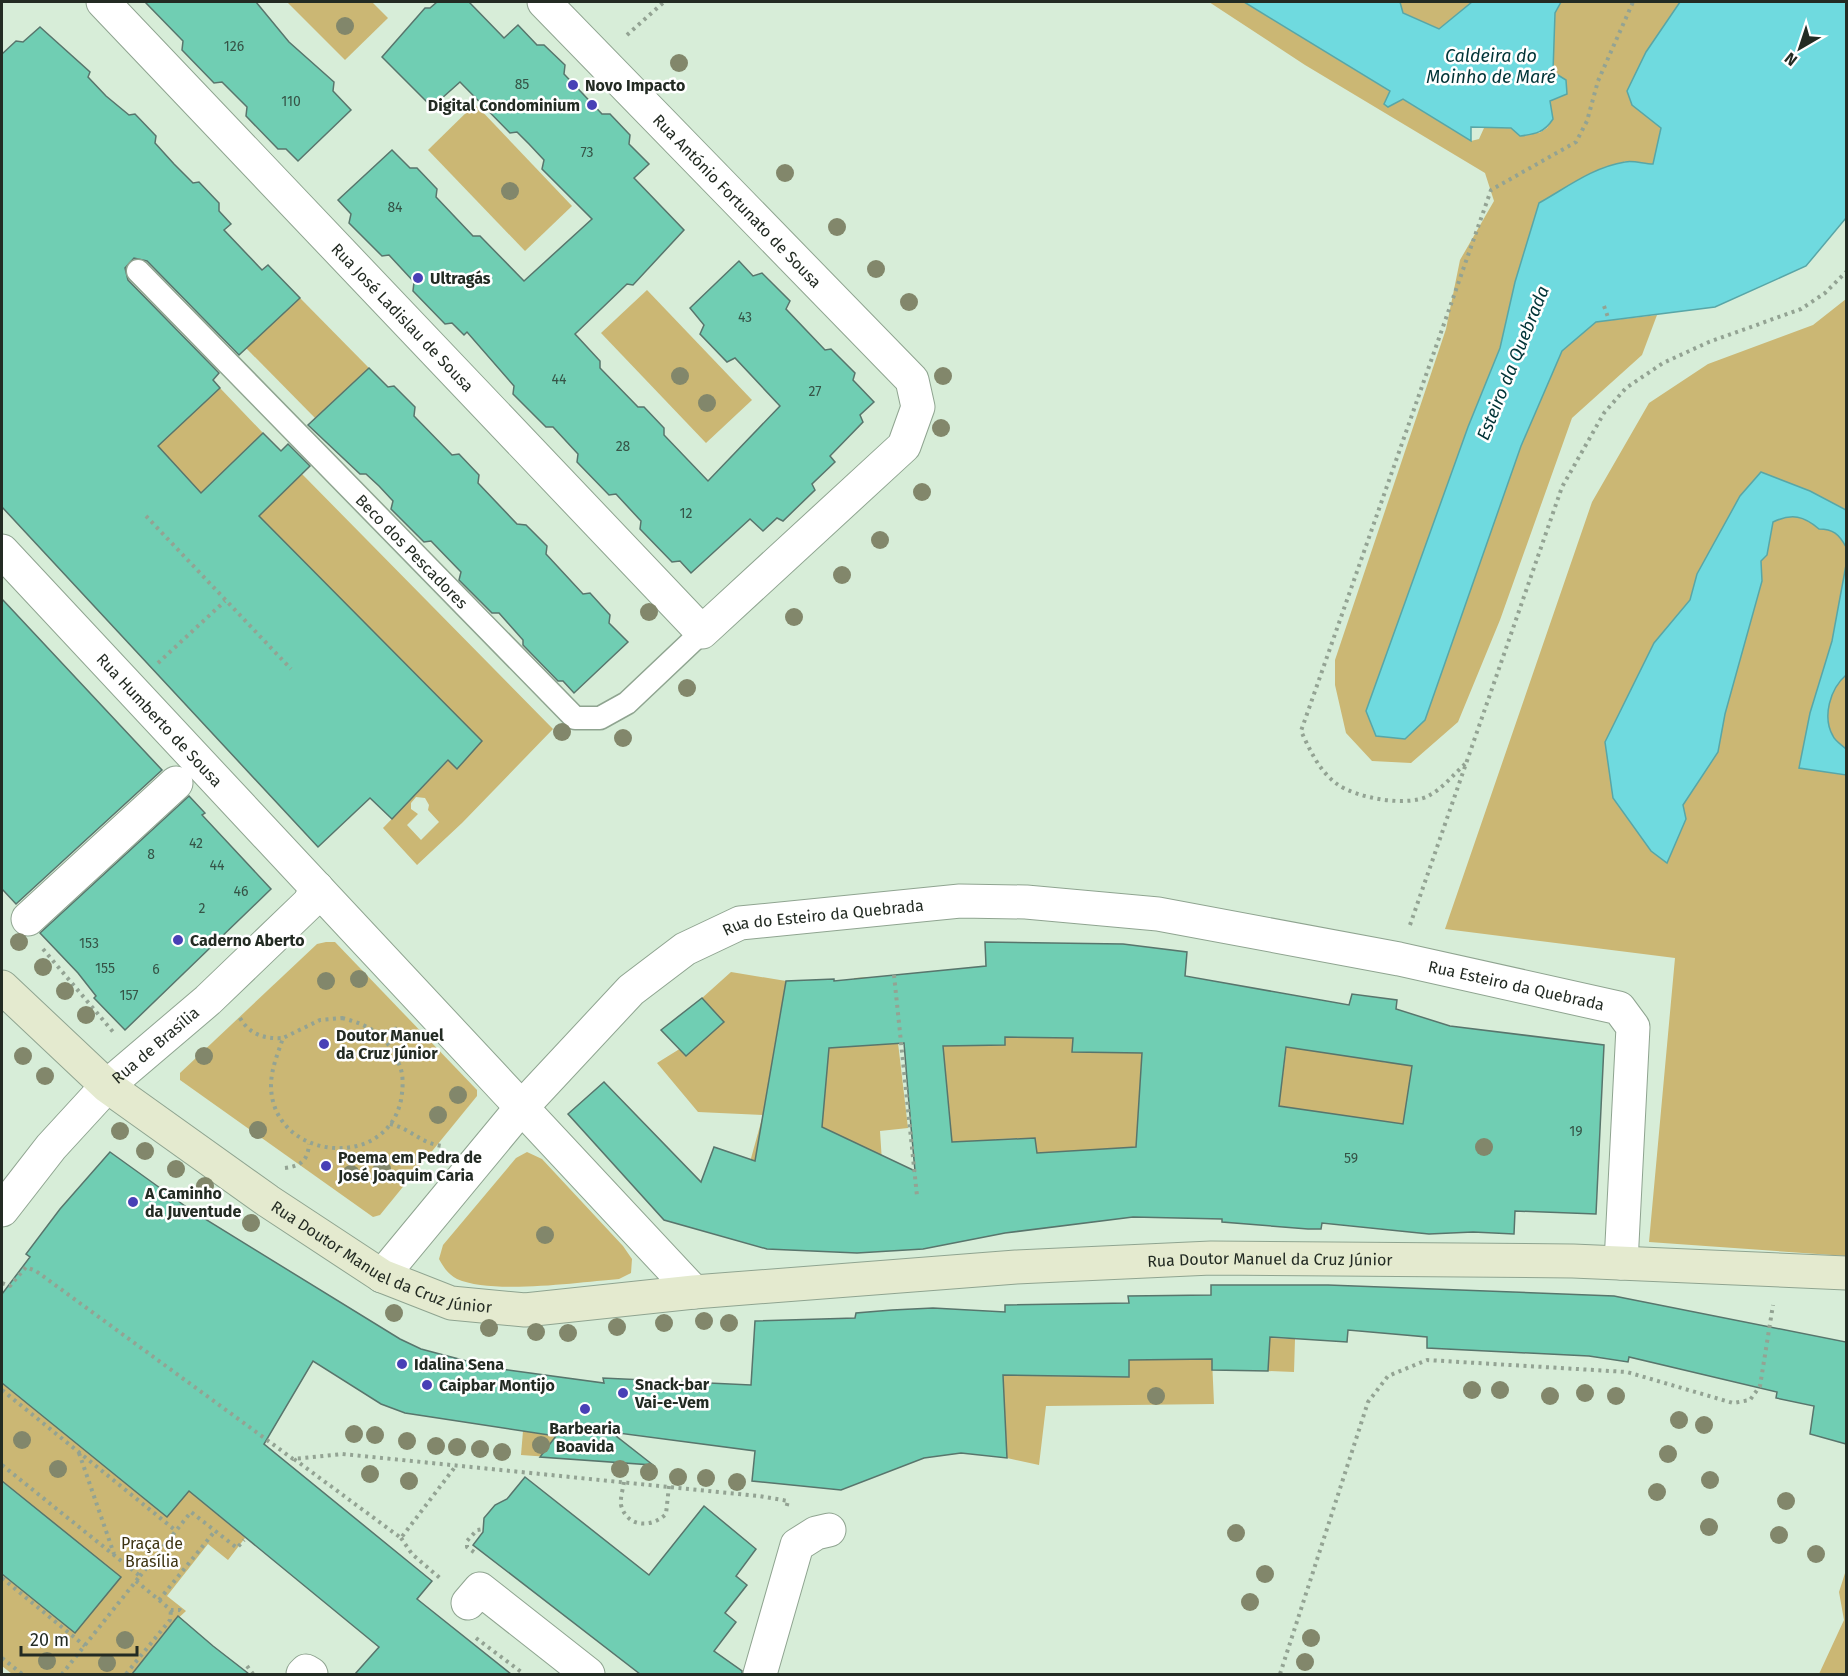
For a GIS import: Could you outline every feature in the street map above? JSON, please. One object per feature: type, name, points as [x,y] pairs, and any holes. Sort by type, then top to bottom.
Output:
[{"type":"main road","name":"Rua Doutor Manuel da Cruz Júnior","points":[[2,987],[107,1086],[320,1237],[382,1276],[451,1304],[525,1310],[694,1292],[1016,1267],[1211,1258],[1621,1263],[1846,1273]]},
{"type":"street","name":"Rua José Ladislau de Sousa","points":[[103,2],[702,632]]},
{"type":"street","name":"Rua António Fortunato de Sousa","points":[[544,2],[912,380],[918,407],[904,446],[702,632]]},
{"type":"street","name":"Rua Humberto de Sousa","points":[[2,551],[129,690],[521,1108]]},
{"type":"street","points":[[28,919],[176,783]]},
{"type":"street","name":"Rua de Brasília","points":[[2,1210],[51,1147],[107,1086],[208,1000],[309,903],[317,888]]},
{"type":"street","name":"Rua do Esteiro da Quebrada","points":[[382,1276],[521,1108],[631,990],[685,949],[740,923],[960,901],[1026,902],[1158,914],[1193,921]]},
{"type":"street","name":"Rua Esteiro da Quebrada","points":[[1193,921],[1399,959],[1619,1008],[1633,1027],[1621,1263]]},
{"type":"street","points":[[521,1108],[694,1292]]},
{"type":"street","points":[[760,1674],[797,1545],[816,1533],[830,1530]]},
{"type":"street","points":[[468,1604],[480,1588],[588,1674]]},
{"type":"street","points":[[303,1674],[306,1671],[311,1674]]},
{"type":"lane","name":"Beco dos Pescadores","points":[[138,271],[575,718],[600,718],[627,704],[702,632]]},
{"type":"path","points":[[601,61],[664,2]]},
{"type":"path","points":[[1465,764],[1430,796],[1406,802],[1370,797],[1337,784],[1313,758],[1301,731],[1491,190],[1576,142],[1587,121],[1598,81],[1633,2]]},
{"type":"path","points":[[1399,959],[1562,487],[1604,413],[1626,388],[1663,363],[1709,342],[1801,309],[1825,293],[1846,272]]},
{"type":"path","points":[[1605,306],[1609,320]]},
{"type":"path","points":[[146,516],[291,669]]},
{"type":"path","points":[[129,690],[225,601]]},
{"type":"path","points":[[894,975],[917,1196]]},
{"type":"path","points":[[238,1013],[241,1021],[252,1032],[267,1038],[283,1038],[320,1020],[342,1018],[363,1023],[381,1035],[394,1050],[401,1068],[403,1088],[399,1107],[390,1124],[377,1137],[362,1146],[344,1150],[326,1149],[309,1144],[290,1130],[276,1110],[271,1088],[274,1064],[283,1038]]},
{"type":"path","points":[[390,1124],[409,1130],[427,1143],[443,1146]]},
{"type":"path","points":[[436,1155],[450,1137]]},
{"type":"path","points":[[293,1174],[284,1168],[294,1167],[303,1162],[308,1154],[309,1144]]},
{"type":"path","points":[[2,1283],[10,1286],[26,1267],[36,1271],[400,1538],[456,1466]]},
{"type":"path","points":[[1280,1674],[1368,1401],[1388,1376],[1427,1360],[1627,1372],[1733,1403],[1750,1400],[1760,1386],[1778,1269]]},
{"type":"path","points":[[2,1390],[175,1530]]},
{"type":"path","points":[[79,1453],[114,1555]]},
{"type":"path","points":[[293,1459],[342,1454],[788,1500],[783,1518]]},
{"type":"path","points":[[2,1465],[140,1576]]},
{"type":"path","points":[[624,1482],[621,1498],[625,1514],[638,1524],[646,1525],[654,1523],[666,1514],[669,1486]]},
{"type":"path","points":[[62,1674],[191,1512],[237,1548],[243,1540]]},
{"type":"path","points":[[159,1600],[215,1531]]},
{"type":"path","points":[[2,1578],[85,1646]]},
{"type":"path","points":[[136,1581],[171,1610],[180,1610],[184,1613]]},
{"type":"path","points":[[126,1674],[170,1620],[171,1610]]},
{"type":"path","points":[[2,1658],[22,1674]]},
{"type":"path","points":[[247,1666],[254,1674]]},
{"type":"green space","points":[[287,2],[372,2],[388,18],[345,60]]},
{"type":"green space","points":[[1209,2],[1244,2],[1471,141],[1479,139],[1484,128],[1511,128],[1539,133],[1547,128],[1553,119],[1549,101],[1555,13],[1561,2],[1680,2],[1646,52],[1632,105],[1661,127],[1653,165],[1627,161],[1587,175],[1539,203],[1515,282],[1500,348],[1468,427],[1521,446],[1562,351],[1596,322],[1657,315],[1642,355],[1572,418],[1500,620],[1458,722],[1411,763],[1372,761],[1346,733],[1335,685],[1335,660],[1446,329],[1460,260],[1494,201],[1485,173],[1305,65]]},
{"type":"green space","points":[[1400,2],[1472,2],[1439,29],[1403,13]]},
{"type":"green space","points":[[475,104],[572,206],[525,251],[428,150]]},
{"type":"green space","points":[[647,290],[752,400],[706,443],[601,333]]},
{"type":"green space","points":[[300,298],[369,368],[315,418],[246,348]]},
{"type":"green space","points":[[1846,299],[1846,1256],[1649,1242],[1675,958],[1445,929],[1592,502],[1649,403],[1708,364],[1813,325]]},
{"type":"green space","points":[[220,388],[263,433],[201,493],[180,471],[124,475]]},
{"type":"green space","points":[[302,474],[553,729],[462,823],[417,865],[383,828],[449,760],[457,768],[482,741],[259,516]],"holes":[[[416,797],[425,798],[429,805],[428,810],[439,822],[421,840],[407,825],[418,814],[411,809],[411,803]]]},
{"type":"green space","points":[[335,942],[477,1090],[477,1096],[380,1215],[373,1217],[180,1080],[180,1073],[317,944]]},
{"type":"green space","points":[[731,972],[786,981],[763,1114],[829,1047],[855,1046],[854,978],[871,977],[873,1018],[895,1017],[908,1128],[880,1131],[882,1162],[857,1180],[856,1143],[822,1127],[745,1180],[763,1115],[698,1112],[657,1063],[723,1022],[702,998]]},
{"type":"green space","points":[[1145,1011],[1136,1150],[1037,1155],[1035,1138],[995,1139],[1001,1189],[957,1193],[943,1046],[1004,1045],[1004,1032],[1028,1038],[1073,1038],[1072,1051]]},
{"type":"green space","points":[[1287,1044],[1388,1063],[1390,1057],[1412,1059],[1411,1074],[1439,1133],[1277,1118]]},
{"type":"green space","points":[[527,1152],[542,1159],[623,1246],[632,1259],[631,1273],[619,1279],[514,1287],[473,1284],[457,1279],[446,1270],[439,1259],[443,1245],[516,1158]]},
{"type":"green space","points":[[1270,1338],[1295,1339],[1294,1372],[1268,1371]]},
{"type":"green space","points":[[1003,1358],[1049,1376],[1129,1377],[1129,1360],[1212,1359],[1214,1404],[1046,1406],[1039,1465],[1007,1458],[1003,1377],[983,1378]]},
{"type":"green space","name":"Praça de Brasília","points":[[2,1383],[167,1517],[189,1491],[245,1538],[228,1560],[208,1544],[167,1596],[186,1611],[173,1623],[132,1674],[12,1674],[2,1666],[2,1574],[75,1633],[120,1577],[2,1481]]},
{"type":"green space","points":[[523,1431],[564,1436],[563,1458],[521,1455]]},
{"type":"green space","points":[[1846,1570],[1846,1674],[1819,1674],[1844,1620],[1839,1592]]},
{"type":"water","name":"Caldeira do Moinho de Maré","points":[[1244,2],[1400,2],[1403,13],[1439,29],[1472,2],[1561,2],[1555,13],[1553,72],[1566,80],[1567,94],[1550,101],[1553,119],[1539,132],[1520,136],[1511,128],[1471,127],[1471,141],[1403,99],[1388,107],[1384,104],[1390,91]]},
{"type":"water","name":"Esteiro da Quebrada","points":[[1680,2],[1846,2],[1846,218],[1806,266],[1715,307],[1596,322],[1562,351],[1521,446],[1425,720],[1405,739],[1376,736],[1366,711],[1468,427],[1500,348],[1515,282],[1539,203],[1602,168],[1628,162],[1653,164],[1661,128],[1632,105],[1627,91],[1646,52]]},
{"type":"water","points":[[1761,472],[1810,491],[1846,510],[1846,547],[1835,533],[1819,529],[1798,517],[1786,517],[1773,522],[1767,555],[1761,561],[1762,581],[1725,714],[1718,752],[1683,805],[1686,819],[1667,863],[1651,851],[1613,798],[1605,742],[1654,643],[1690,600],[1697,574],[1740,496]]},
{"type":"water","points":[[1846,565],[1846,675],[1832,695],[1828,720],[1833,736],[1846,749],[1846,775],[1799,768],[1810,713],[1832,641]]},
{"type":"building","points":[[145,2],[256,2],[289,42],[334,82],[333,91],[351,110],[298,161],[286,149],[278,149],[246,116],[247,107],[222,82],[214,83],[182,50],[183,41]]},
{"type":"building","points":[[437,2],[469,2],[504,38],[518,25],[537,45],[544,45],[565,65],[564,74],[602,114],[610,114],[630,135],[629,144],[649,164],[634,178],[684,230],[633,285],[627,284],[575,334],[600,361],[600,368],[638,407],[644,407],[664,428],[664,435],[708,481],[780,406],[735,358],[727,362],[700,334],[704,325],[690,308],[739,261],[753,276],[762,273],[790,301],[786,309],[825,350],[831,349],[855,373],[853,380],[874,402],[860,415],[863,422],[830,456],[835,462],[812,484],[815,490],[783,521],[777,518],[763,531],[750,519],[691,573],[680,561],[672,562],[640,529],[641,521],[616,494],[609,495],[577,462],[578,454],[553,427],[546,427],[513,394],[514,386],[467,332],[464,335],[452,323],[445,324],[413,291],[414,282],[389,255],[382,256],[349,223],[351,214],[338,200],[392,150],[410,168],[417,168],[437,189],[436,197],[473,236],[480,236],[524,281],[592,219],[542,169],[544,160],[529,144],[517,132],[510,133],[460,82],[432,107],[382,57],[425,8],[430,8]]},
{"type":"building","points":[[40,27],[90,72],[88,77],[106,96],[129,115],[135,114],[156,136],[155,143],[174,164],[193,183],[199,182],[219,203],[219,211],[231,224],[224,230],[262,270],[268,265],[300,298],[239,355],[147,261],[134,258],[125,268],[128,280],[219,373],[213,380],[220,388],[158,446],[201,493],[263,433],[281,451],[288,444],[310,466],[259,516],[482,741],[457,769],[448,760],[392,819],[370,798],[318,847],[2,507],[2,54],[16,41],[23,42]]},
{"type":"building","points":[[369,368],[388,387],[394,386],[415,407],[414,416],[452,455],[459,454],[479,475],[478,483],[517,524],[526,525],[547,546],[546,554],[583,594],[590,593],[610,615],[609,623],[628,642],[574,693],[563,681],[558,681],[523,645],[523,640],[499,613],[492,613],[459,580],[461,572],[431,541],[424,542],[391,509],[393,501],[379,486],[366,474],[360,474],[308,425]]},
{"type":"building","points":[[2,599],[162,770],[16,904],[2,889]]},
{"type":"building","points":[[189,796],[205,813],[202,815],[271,889],[125,1030],[94,998],[96,996],[78,973],[40,933]]},
{"type":"building","points":[[985,942],[1123,944],[1187,952],[1185,976],[1349,1005],[1352,994],[1397,1000],[1396,1009],[1450,1026],[1604,1045],[1596,1214],[1515,1211],[1514,1234],[1473,1232],[1429,1234],[1322,1223],[1321,1229],[1308,1229],[1222,1222],[1222,1219],[1133,1217],[1005,1233],[923,1249],[857,1253],[767,1249],[664,1220],[568,1114],[604,1082],[701,1182],[714,1147],[755,1161],[786,981],[834,979],[834,981],[986,966]],"holes":[[[1005,1037],[1073,1038],[1072,1052],[1142,1053],[1136,1147],[1037,1153],[1035,1138],[952,1142],[943,1046],[1005,1045]],[[904,1043],[915,1171],[822,1127],[829,1048]],[[1286,1047],[1412,1066],[1403,1124],[1279,1106]]]},
{"type":"building","points":[[702,998],[724,1022],[686,1056],[661,1030]]},
{"type":"building","points":[[110,1152],[192,1211],[400,1339],[421,1349],[493,1368],[604,1383],[603,1378],[751,1385],[755,1321],[855,1318],[856,1313],[933,1308],[1005,1312],[1005,1305],[1129,1303],[1128,1296],[1211,1295],[1211,1285],[1328,1285],[1614,1296],[1846,1342],[1846,1444],[1810,1434],[1814,1406],[1776,1398],[1777,1392],[1629,1357],[1628,1362],[1589,1356],[1427,1348],[1427,1337],[1348,1330],[1347,1342],[1270,1337],[1268,1371],[1212,1370],[1212,1359],[1129,1360],[1129,1377],[1003,1375],[1007,1458],[961,1453],[924,1458],[841,1490],[752,1481],[755,1451],[611,1432],[653,1465],[540,1457],[556,1436],[405,1413],[381,1404],[313,1361],[264,1444],[432,1581],[417,1599],[511,1674],[355,1674],[379,1647],[189,1491],[167,1517],[2,1383],[2,1294],[30,1257],[26,1254],[60,1209]]},
{"type":"building","points":[[525,1477],[649,1575],[704,1506],[756,1549],[736,1576],[747,1585],[725,1613],[736,1622],[714,1651],[742,1671],[742,1674],[640,1674],[473,1545],[483,1532],[484,1518],[495,1505],[507,1499]]},
{"type":"building","points":[[2,1481],[121,1577],[75,1633],[2,1574]]},
{"type":"building","points":[[178,1616],[213,1646],[249,1674],[132,1674]]},
{"type":"place","name":"Novo Impacto","points":[[573,85]]},
{"type":"place","name":"Digital Condominium","points":[[592,105]]},
{"type":"place","name":"Ultragás","points":[[418,278]]},
{"type":"place","name":"Caderno Aberto","points":[[178,940]]},
{"type":"place","name":"Doutor Manuel da Cruz Júnior","points":[[324,1044]]},
{"type":"place","name":"Poema em Pedra de José Joaquim Caria","points":[[326,1166]]},
{"type":"place","name":"A Caminho da Juventude","points":[[133,1202]]},
{"type":"place","name":"Idalina Sena","points":[[402,1364]]},
{"type":"place","name":"Caipbar Montijo","points":[[427,1385]]},
{"type":"place","name":"Snack-bar Vai-e-Vem","points":[[623,1393]]},
{"type":"place","name":"Barbearia Boavida","points":[[585,1409]]}]
